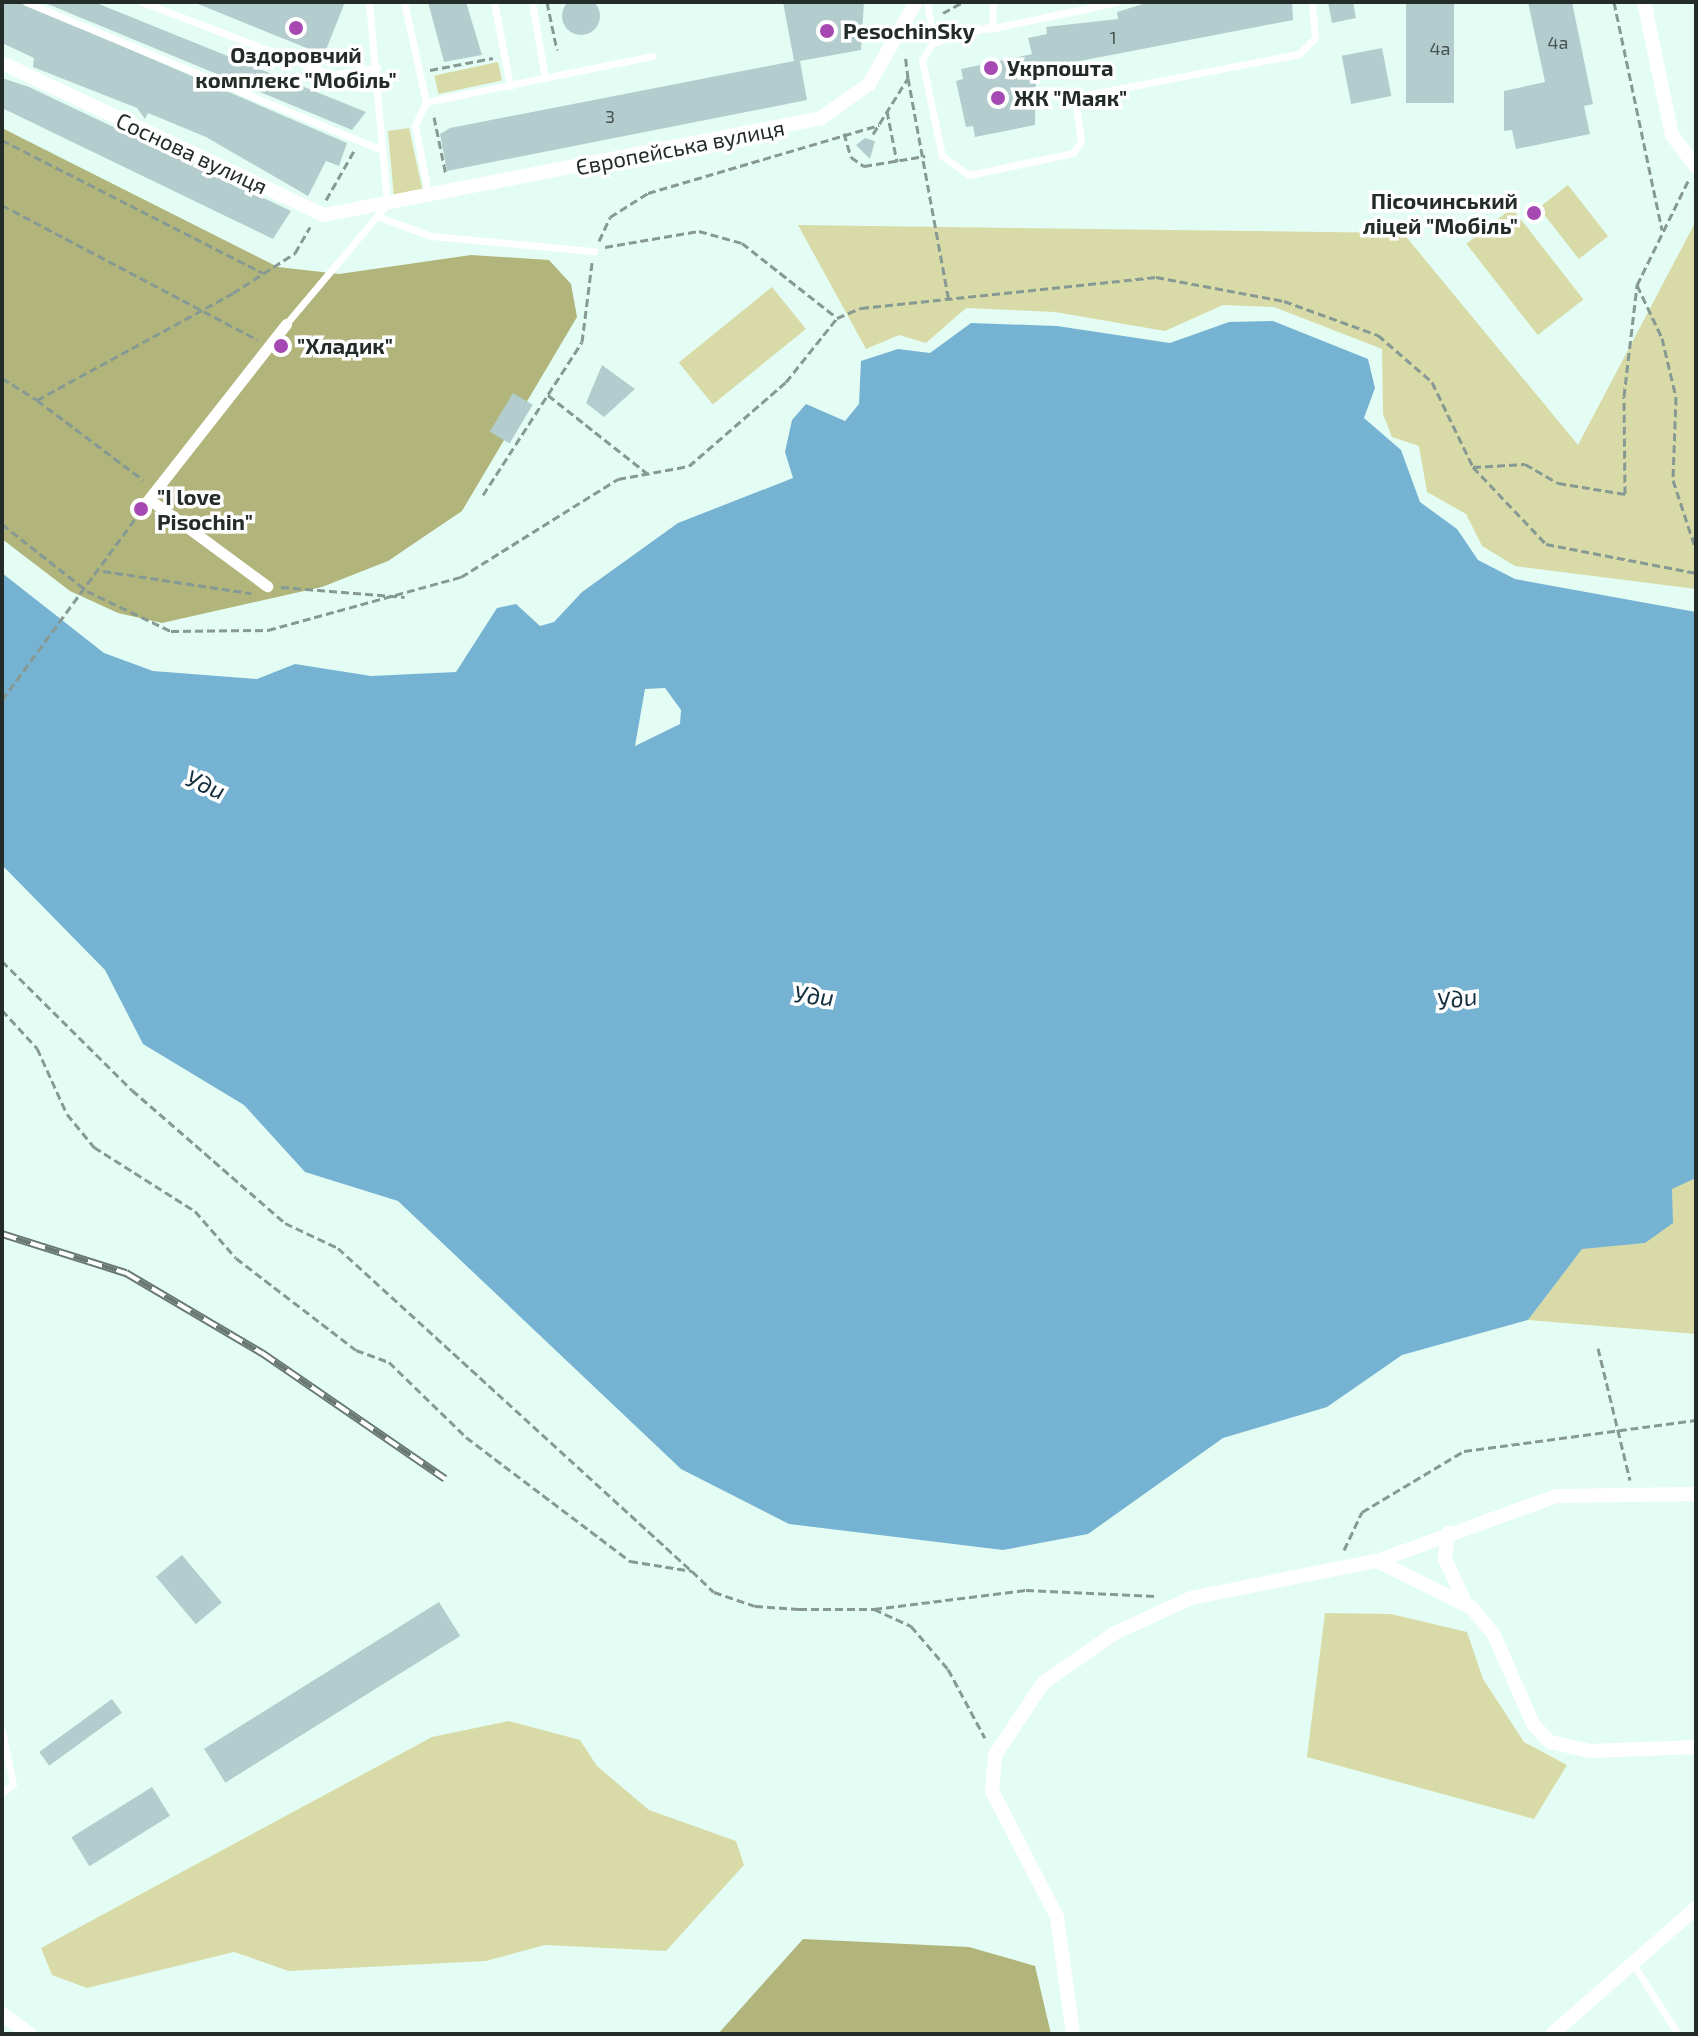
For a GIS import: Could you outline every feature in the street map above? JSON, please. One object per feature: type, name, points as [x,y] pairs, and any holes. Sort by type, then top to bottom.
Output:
[{"type":"street","name":"Європейська вулиця","points":[[383,211],[429,196],[821,118],[869,84],[916,2]]},
{"type":"street","points":[[1644,2],[1672,135],[1696,167]]},
{"type":"street","name":"Соснова вулиця","points":[[2,63],[324,215],[383,211]]},
{"type":"street","points":[[267,586],[149,499],[286,324]]},
{"type":"street","points":[[1073,2034],[1057,1917],[992,1791],[995,1755],[1043,1683],[1115,1633],[1191,1598],[1377,1561],[1557,1496],[1632,1492],[1696,1494]]},
{"type":"street","points":[[1448,1533],[1445,1559],[1464,1600],[1494,1635],[1533,1724],[1550,1742],[1590,1751],[1696,1747]]},
{"type":"street","points":[[1377,1561],[1464,1600]]},
{"type":"street","points":[[1552,2034],[1696,1908]]},
{"type":"street","points":[[2,2014],[30,2034]]},
{"type":"lane","points":[[26,2],[382,150]]},
{"type":"lane","points":[[142,2],[333,75],[377,67]]},
{"type":"lane","points":[[286,324],[383,211],[377,67],[369,2]]},
{"type":"lane","points":[[404,2],[428,102],[415,125],[429,196]]},
{"type":"lane","points":[[494,2],[510,86]]},
{"type":"lane","points":[[532,2],[545,78]]},
{"type":"lane","points":[[927,2],[934,42],[922,63],[941,153],[975,175],[1073,153],[1081,138],[1076,105],[1086,95],[1299,54],[1315,38],[1312,2]]},
{"type":"lane","points":[[993,2],[996,14],[1008,25]]},
{"type":"lane","points":[[934,42],[1117,2]]},
{"type":"lane","points":[[986,29],[996,14]]},
{"type":"lane","points":[[428,102],[652,56]]},
{"type":"lane","points":[[383,211],[431,236],[594,251]]},
{"type":"lane","points":[[2,1731],[13,1784],[2,1793]]},
{"type":"lane","points":[[1633,1964],[1678,2034]]},
{"type":"path","points":[[547,2],[557,50]]},
{"type":"path","points":[[943,13],[963,2]]},
{"type":"path","points":[[1614,2],[1662,230]]},
{"type":"path","points":[[909,49],[908,78],[925,156],[949,302]]},
{"type":"path","points":[[419,72],[504,55]]},
{"type":"path","points":[[873,134],[908,78]]},
{"type":"path","points":[[428,102],[446,175],[461,172]]},
{"type":"path","points":[[887,111],[897,162]]},
{"type":"path","points":[[483,495],[582,342],[594,251],[610,217],[648,193],[879,125]]},
{"type":"path","points":[[844,133],[860,165],[925,156]]},
{"type":"path","points":[[2,140],[263,273]]},
{"type":"path","points":[[1473,467],[1525,464],[1558,483],[1625,494],[1624,396],[1637,285],[1696,167]]},
{"type":"path","points":[[2,205],[198,312],[268,345]]},
{"type":"path","points":[[594,251],[699,231],[742,243],[837,318]]},
{"type":"path","points":[[37,400],[198,312],[295,253]]},
{"type":"path","points":[[2,524],[87,591],[171,631],[268,630],[409,597],[461,577],[618,479],[689,466],[786,382],[837,318],[861,308],[949,302],[1156,277],[1284,301],[1378,335],[1432,382],[1473,467],[1546,544],[1696,573]]},
{"type":"path","points":[[1637,285],[1662,338],[1676,397],[1673,480],[1696,550]]},
{"type":"path","points":[[2,378],[37,400],[149,499],[103,571],[2,700]]},
{"type":"path","points":[[548,395],[648,474]]},
{"type":"path","points":[[103,571],[224,594],[267,586],[409,597]]},
{"type":"path","points":[[2,961],[132,1090],[285,1223],[338,1248],[714,1592],[755,1606],[874,1609],[1026,1590],[1161,1597]]},
{"type":"path","points":[[2,1010],[37,1048],[67,1114],[94,1147],[195,1211],[236,1258],[356,1350],[389,1362],[534,1493],[630,1561],[692,1571]]},
{"type":"path","points":[[1598,1348],[1622,1426],[1632,1492]]},
{"type":"path","points":[[1341,1570],[1347,1532],[1362,1512],[1464,1451],[1622,1426],[1696,1420]]},
{"type":"path","points":[[874,1609],[911,1626],[948,1669],[995,1755]]},
{"type":"green space","points":[[498,62],[502,81],[438,94],[434,76]]},
{"type":"green space","points":[[2,128],[278,267],[339,274],[471,255],[549,260],[571,284],[577,317],[462,511],[388,561],[322,587],[162,623],[118,613],[70,591],[2,539]]},
{"type":"green space","points":[[409,128],[423,192],[394,198],[388,131]]},
{"type":"green space","points":[[1568,185],[1608,236],[1579,259],[1539,208]]},
{"type":"green space","points":[[1512,208],[1583,299],[1538,335],[1466,244]]},
{"type":"green space","points":[[1696,221],[1696,589],[1515,566],[1482,546],[1466,514],[1427,492],[1419,446],[1392,437],[1383,414],[1382,349],[1274,307],[1223,305],[1165,331],[1055,312],[966,308],[926,343],[899,335],[866,349],[798,225],[1403,233],[1578,445]]},
{"type":"green space","points":[[772,287],[806,329],[713,404],[679,363]]},
{"type":"green space","points":[[1696,1178],[1696,1334],[1528,1320],[1582,1248],[1645,1243],[1672,1188]]},
{"type":"green space","points":[[1325,1613],[1391,1614],[1467,1632],[1483,1679],[1524,1742],[1567,1765],[1534,1819],[1307,1757]]},
{"type":"green space","points":[[509,1721],[580,1740],[597,1766],[649,1810],[736,1841],[744,1865],[666,1951],[545,1945],[486,1961],[289,1971],[234,1952],[87,1988],[52,1975],[41,1948],[432,1737]]},
{"type":"green space","points":[[803,1939],[969,1947],[1035,1966],[1051,2034],[718,2034]]},
{"type":"water","name":"Уди","points":[[1273,321],[1368,359],[1375,388],[1364,418],[1401,450],[1420,502],[1457,529],[1478,560],[1515,579],[1696,612],[1696,1178],[1672,1189],[1673,1223],[1645,1243],[1582,1249],[1528,1320],[1402,1355],[1327,1407],[1223,1438],[1088,1534],[1003,1550],[789,1524],[681,1469],[398,1201],[305,1172],[244,1105],[143,1044],[105,970],[2,865],[2,573],[104,653],[153,671],[257,679],[295,664],[371,676],[456,672],[497,608],[516,604],[540,626],[554,622],[582,592],[678,523],[793,478],[785,452],[792,420],[806,404],[845,421],[859,404],[861,361],[898,349],[930,353],[971,323],[1057,326],[1170,343],[1229,322]],"holes":[[[665,688],[681,710],[680,724],[635,746],[645,689]]]},
{"type":"building","points":[[581,-3],[595,2],[600,16],[595,30],[581,35],[567,30],[562,16],[567,2]]},
{"type":"building","points":[[2,2],[20,2],[347,143],[339,166],[326,161],[308,196],[206,137],[148,113],[145,119],[137,108],[33,67],[34,58],[2,43]]},
{"type":"building","points":[[43,2],[94,2],[366,112],[352,130]]},
{"type":"building","name":"Оздоровчий комплекс \"Мобіль\"","points":[[193,2],[345,2],[324,55]]},
{"type":"building","points":[[428,2],[466,2],[482,55],[444,62]]},
{"type":"building","points":[[783,2],[864,2],[861,50],[800,61],[807,100],[447,171],[440,134],[450,128],[794,61]]},
{"type":"building","points":[[1292,2],[1293,20],[1054,66],[1036,74],[1035,125],[975,137],[973,126],[966,127],[956,81],[963,79],[961,69],[1032,54],[1028,38],[1047,34],[1046,27],[1118,19],[1117,12],[1146,3]]},
{"type":"building","points":[[1328,2],[1353,2],[1356,18],[1332,23]]},
{"type":"building","points":[[1406,2],[1454,2],[1454,103],[1406,103]]},
{"type":"building","points":[[1528,2],[1572,2],[1593,104],[1584,106],[1590,134],[1516,149],[1512,130],[1504,131],[1504,91],[1545,82]]},
{"type":"building","points":[[1382,48],[1391,96],[1351,104],[1342,56]]},
{"type":"building","points":[[2,78],[29,87],[291,211],[273,239],[2,108]]},
{"type":"building","points":[[865,138],[875,141],[870,159],[856,145]]},
{"type":"building","points":[[602,365],[635,389],[604,417],[586,403]]},
{"type":"building","points":[[513,393],[533,405],[510,443],[490,432]]},
{"type":"building","points":[[182,1555],[222,1602],[196,1624],[156,1577]]},
{"type":"building","points":[[439,1602],[460,1636],[225,1783],[204,1749]]},
{"type":"building","points":[[112,1699],[122,1713],[49,1766],[39,1752]]},
{"type":"building","points":[[152,1787],[170,1816],[89,1866],[71,1837]]},
{"type":"railway","points":[[2,1234],[126,1273],[262,1353],[445,1479]]},
{"type":"place","name":"Оздоровчий комплекс \"Мобіль\"","points":[[296,28]]},
{"type":"place","name":"PesochinSky","points":[[827,31]]},
{"type":"place","name":"Укрпошта","points":[[991,68]]},
{"type":"place","name":"ЖК \"Маяк\"","points":[[998,98]]},
{"type":"place","name":"Пісочинський ліцей \"Мобіль\"","points":[[1534,213]]},
{"type":"place","name":"\"Хладик\"","points":[[281,346]]},
{"type":"place","name":"\"I love Pisochin\"","points":[[141,509]]}]
